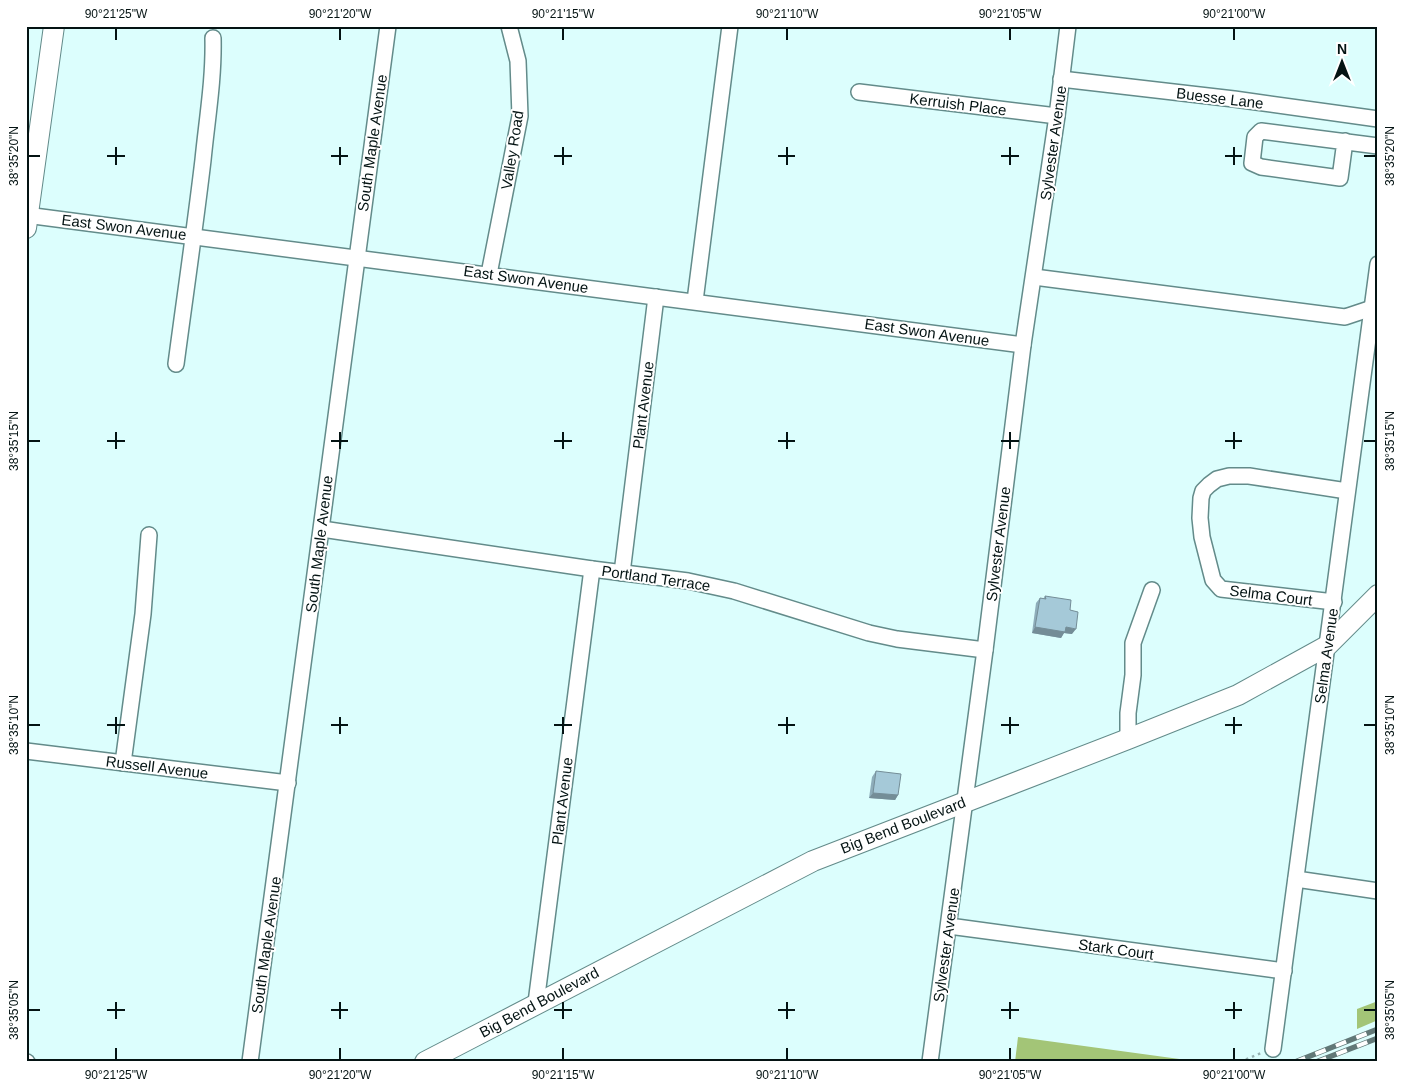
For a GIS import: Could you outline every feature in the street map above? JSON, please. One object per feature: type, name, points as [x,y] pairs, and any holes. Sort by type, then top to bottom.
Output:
[{"type":"main road","points":[[27,219],[54,26]]},
{"type":"main road","name":"Big Bend Boulevard","points":[[425,1062],[813,861],[1238,695],[1328,646],[1378,594]]},
{"type":"street","name":"South Maple Avenue","points":[[250,1062],[388,26]]},
{"type":"street","name":"Valley Road","points":[[489,274],[520,116],[518,61],[509,26]]},
{"type":"street","points":[[695,301],[730,26]]},
{"type":"street","name":"Sylvester Avenue","points":[[930,1062],[985,650],[1023,344],[1057,116],[1068,26]]},
{"type":"street","points":[[176,364],[192,236],[200,193],[214,63],[213,38]]},
{"type":"street","name":"Buesse Lane","points":[[1061,79],[1234,99],[1378,120]]},
{"type":"street","name":"Kerruish Place","points":[[858,92],[1057,116]]},
{"type":"street","points":[[1345,141],[1340,178],[1261,167],[1252,163],[1255,137],[1261,131],[1345,141],[1378,146]]},
{"type":"street","name":"East Swon Avenue","points":[[27,219],[192,236],[1023,344]]},
{"type":"street","name":"Selma Avenue","points":[[1273,1049],[1334,602],[1347,490],[1375,307],[1378,264]]},
{"type":"street","points":[[1034,277],[1346,318],[1375,307]]},
{"type":"street","name":"Plant Avenue","points":[[622,572],[656,297]]},
{"type":"street","name":"Selma Court","points":[[1334,602],[1221,589],[1213,580],[1202,537],[1200,507],[1203,491],[1217,480],[1230,476],[1249,476],[1347,490]]},
{"type":"street","name":"Portland Terrace","points":[[322,530],[688,581],[734,591],[869,633],[897,639],[985,650]]},
{"type":"street","points":[[123,763],[144,614],[149,535]]},
{"type":"street","name":"Plant Avenue","points":[[536,1003],[592,569]]},
{"type":"street","points":[[1128,739],[1128,713],[1133,675],[1133,644],[1152,590]]},
{"type":"street","name":"Russell Avenue","points":[[26,750],[288,783]]},
{"type":"street","points":[[1296,879],[1378,891]]},
{"type":"street","name":"Stark Court","points":[[949,926],[1284,971]]},
{"type":"path","points":[[1240,1062],[1273,1049]]},
{"type":"green space","points":[[1378,1001],[1378,1020],[1357,1029],[1357,1009]]},
{"type":"green space","points":[[1018,1037],[1194,1061],[1195,1062],[1015,1062]]},
{"type":"building","points":[[1045,596],[1071,600],[1070,610],[1078,612],[1076,629],[1066,627],[1065,632],[1035,627],[1040,598],[1046,599]]},
{"type":"building","points":[[876,771],[901,774],[898,795],[873,793]]},
{"type":"railway","points":[[1295,1062],[1378,1029]]},
{"type":"railway","points":[[1316,1062],[1378,1038]]}]
